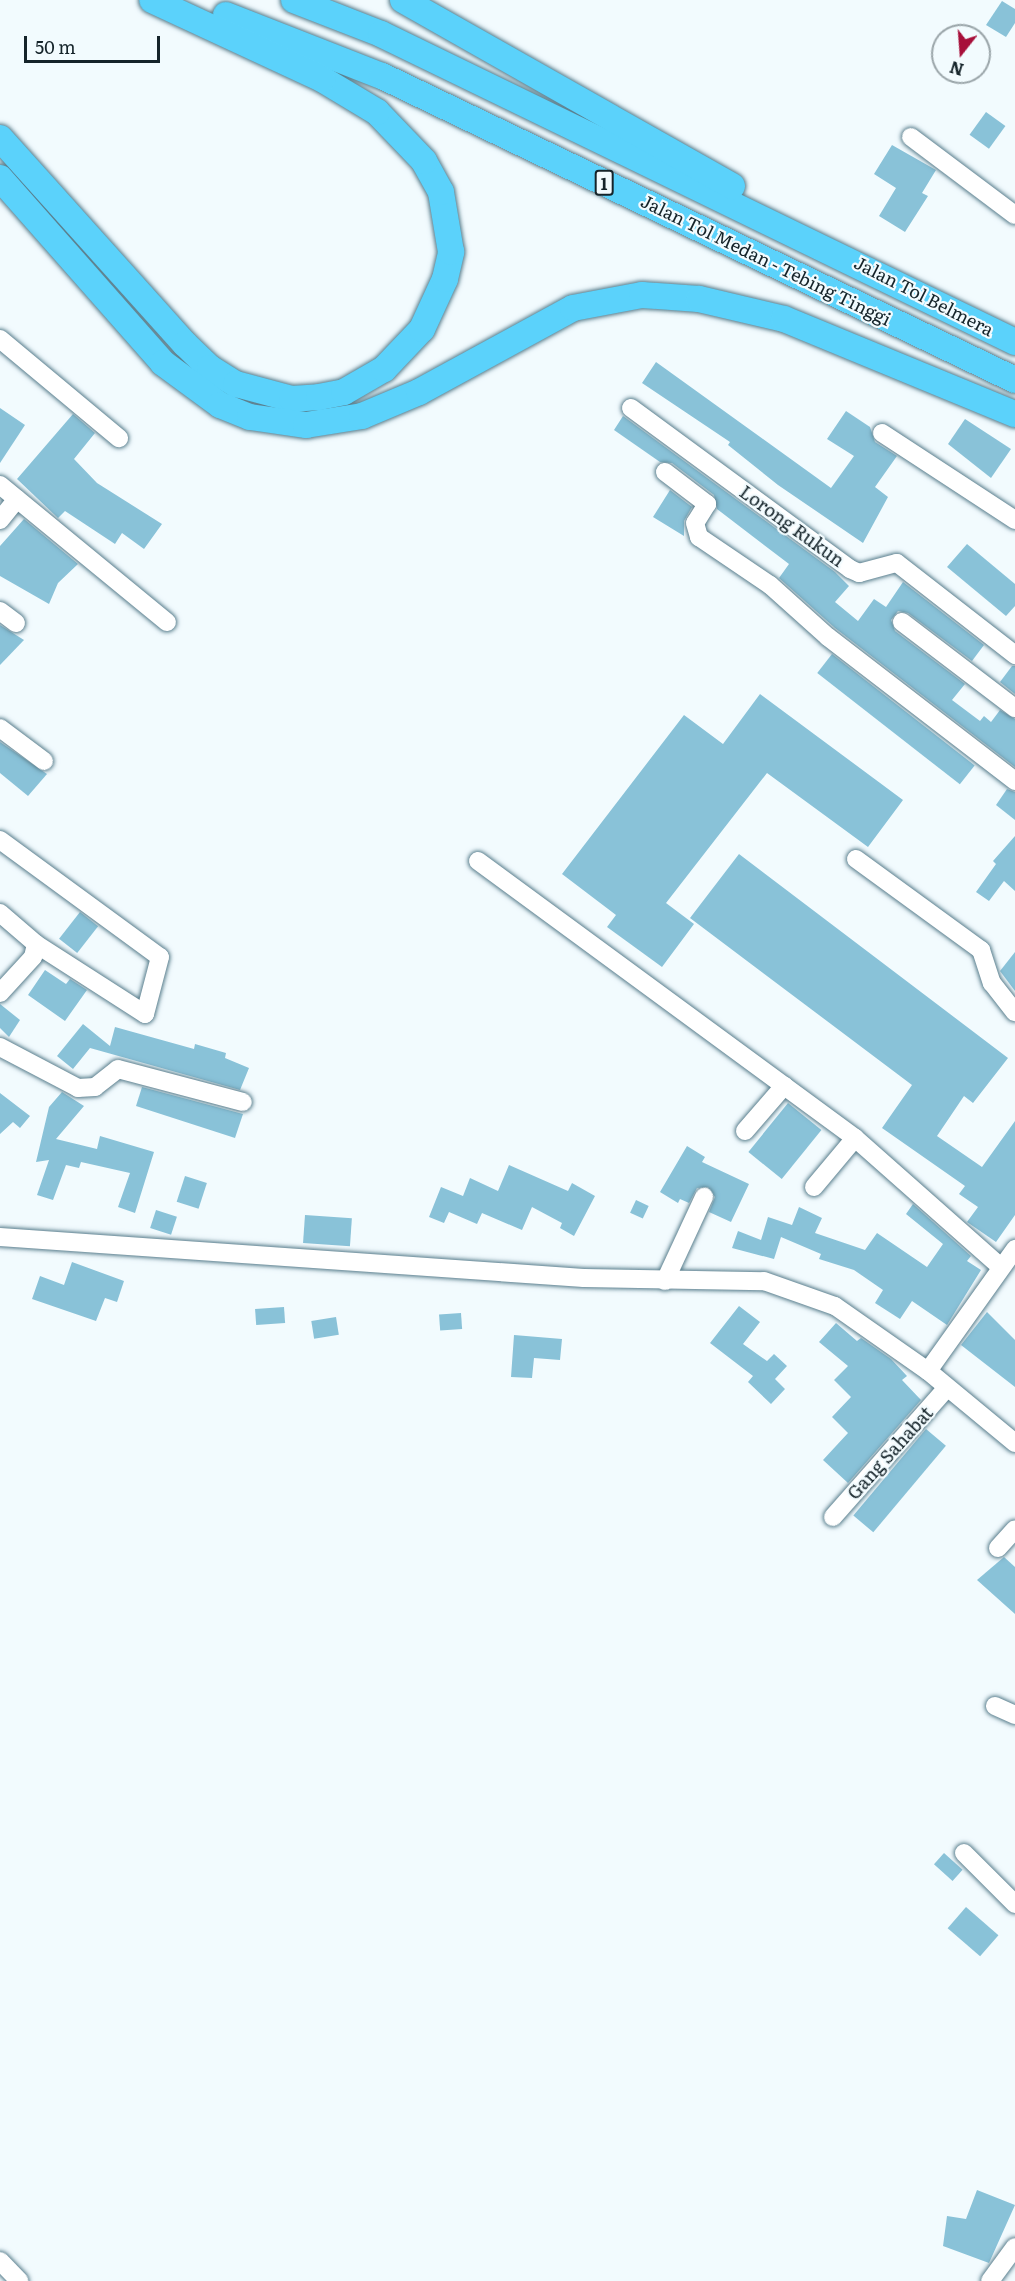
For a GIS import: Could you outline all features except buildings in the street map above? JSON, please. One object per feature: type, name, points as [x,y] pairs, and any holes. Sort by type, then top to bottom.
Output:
[{"type":"highway","points":[[0,138],[185,344],[210,368],[236,384],[292,399],[319,397],[365,382],[397,358],[435,305],[451,252],[441,192],[424,161],[377,112],[322,79],[152,0]]},
{"type":"highway","name":"Jalan Tol Medan - Tebing Tinggi","points":[[187,0],[382,76],[1015,380]]},
{"type":"highway","name":"Jalan Tol Medan - Tebing Tinggi","points":[[294,0],[381,33],[832,250]]},
{"type":"highway","points":[[403,0],[690,160],[832,250]]},
{"type":"highway","points":[[0,178],[163,363],[211,399],[250,417],[306,425],[362,416],[419,392],[565,312],[642,295],[699,298],[784,319],[1015,414]]},
{"type":"highway","name":"Jalan Tol Belmera","points":[[832,250],[1015,342]]},
{"type":"street","points":[[911,137],[1015,215]]},
{"type":"street","points":[[0,339],[120,438]]},
{"type":"street","name":"Lorong Rukun","points":[[631,408],[850,568],[859,573],[897,563],[1015,655]]},
{"type":"street","points":[[882,434],[1015,520]]},
{"type":"street","points":[[665,472],[707,504],[695,523],[699,537],[770,585],[828,637],[1015,781]]},
{"type":"street","points":[[0,485],[167,622]]},
{"type":"street","points":[[0,520],[17,499]]},
{"type":"street","points":[[0,611],[16,623]]},
{"type":"street","points":[[902,622],[1015,708]]},
{"type":"street","points":[[0,728],[44,761]]},
{"type":"street","points":[[0,840],[160,957],[145,1014],[36,944],[0,913]]},
{"type":"street","points":[[856,859],[981,950],[992,983],[1015,1012]]},
{"type":"street","points":[[478,861],[855,1138],[1001,1267]]},
{"type":"street","points":[[0,993],[33,957],[36,944]]},
{"type":"street","points":[[0,1047],[78,1088],[95,1087],[118,1069],[243,1102]]},
{"type":"street","points":[[745,1131],[784,1086]]},
{"type":"street","points":[[814,1187],[855,1138]]},
{"type":"street","points":[[665,1281],[704,1197]]},
{"type":"street","points":[[0,1237],[180,1246],[404,1267],[665,1281],[764,1281],[799,1290],[835,1306],[928,1371],[946,1389],[1015,1443]]},
{"type":"street","points":[[928,1371],[1015,1249]]},
{"type":"street","name":"Gang Sahabat","points":[[833,1517],[946,1389]]},
{"type":"street","points":[[998,1548],[1015,1528]]},
{"type":"street","points":[[995,1706],[1015,1714]]},
{"type":"street","points":[[964,1853],[1011,1893]]},
{"type":"street","points":[[990,2281],[1015,2247]]},
{"type":"street","points":[[0,2260],[19,2281]]}]
